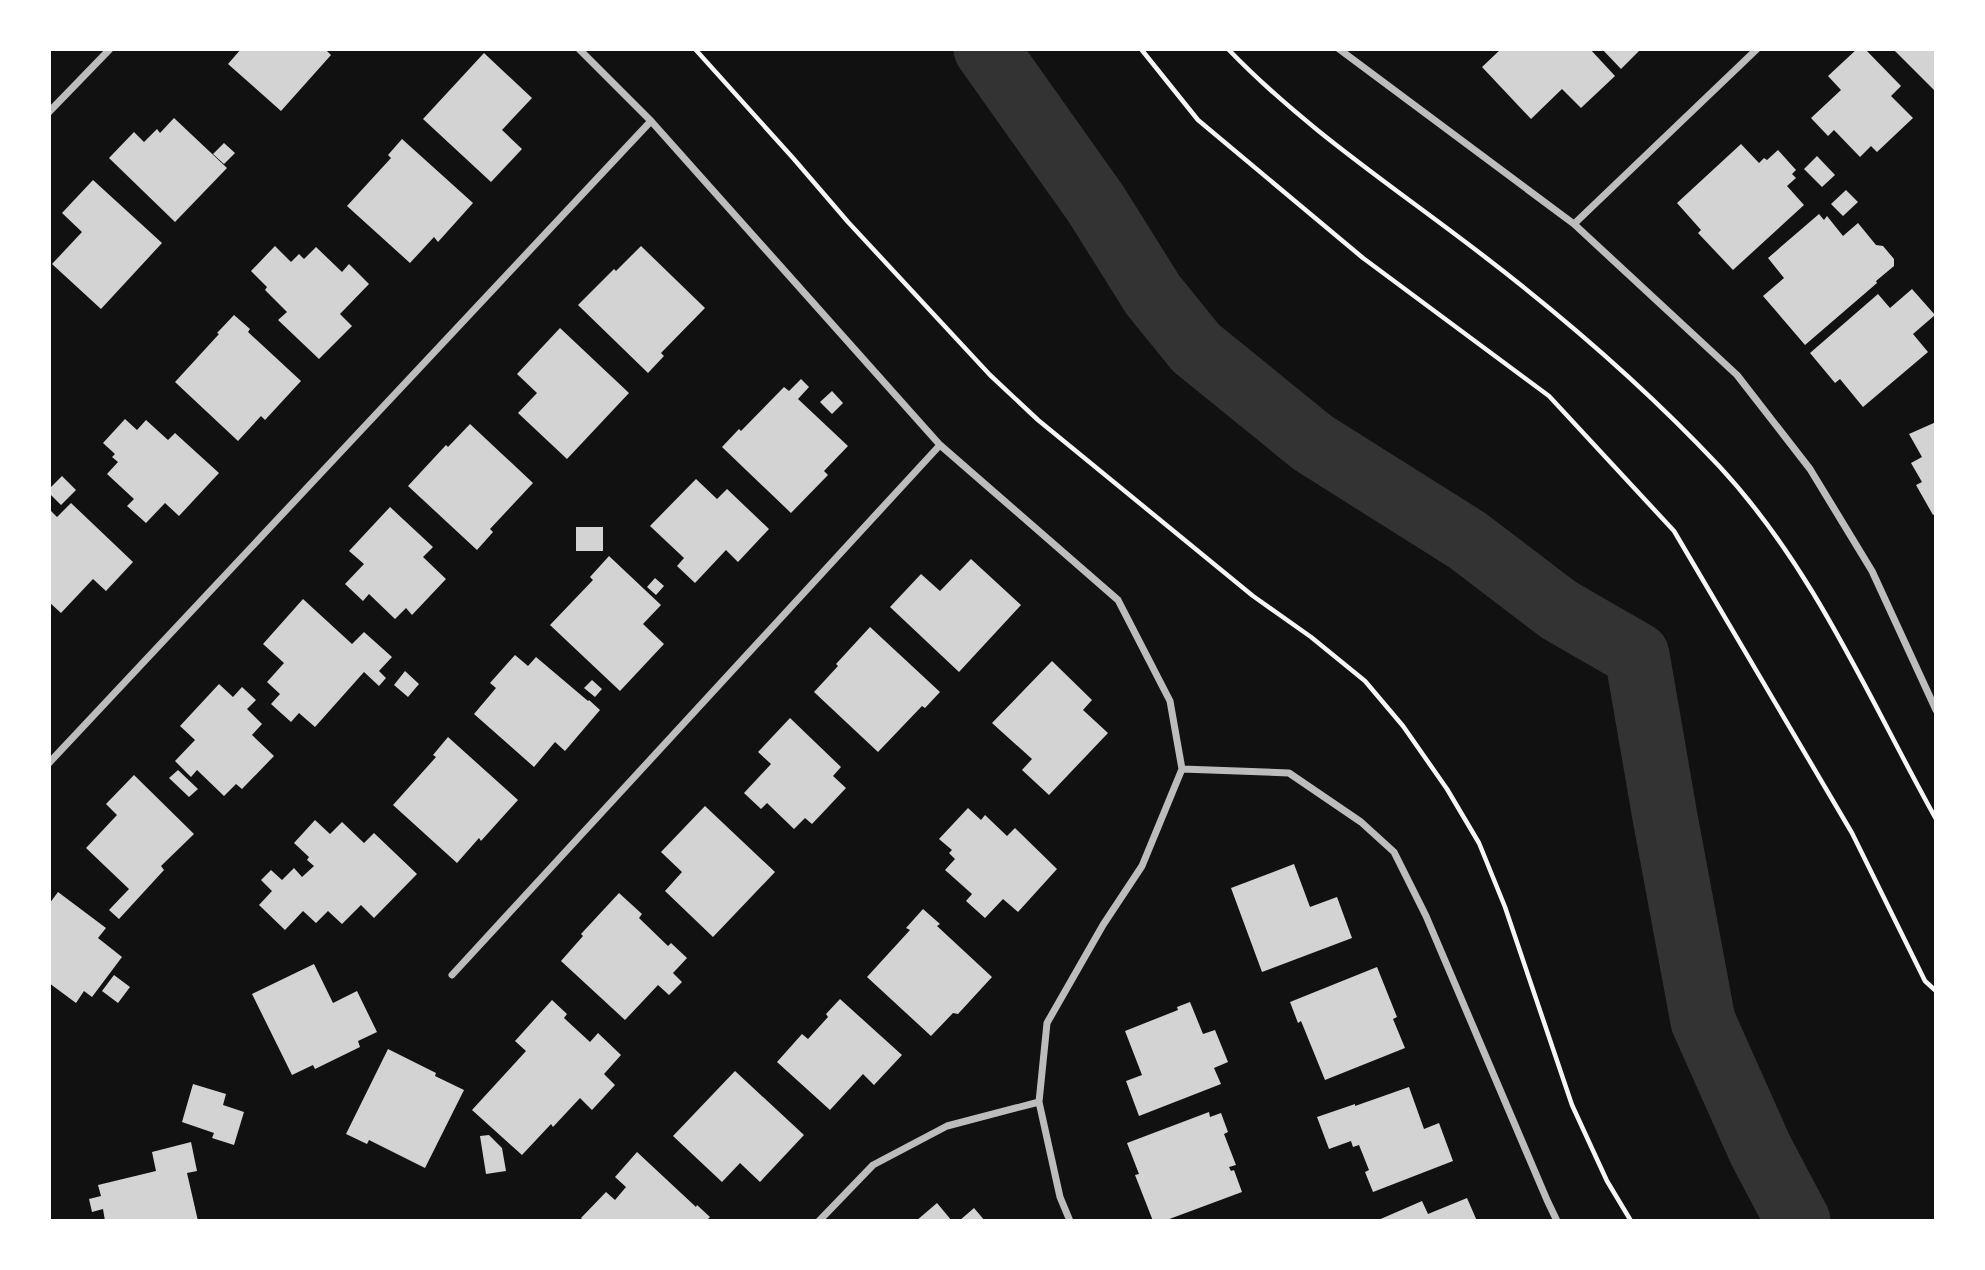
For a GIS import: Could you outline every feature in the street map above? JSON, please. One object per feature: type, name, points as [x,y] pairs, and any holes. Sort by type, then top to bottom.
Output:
[{"type":"street","points":[[49,113],[110,49]]},
{"type":"street","points":[[579,49],[651,121],[940,445],[1118,600],[1170,701],[1182,769],[1142,866],[1103,925],[1047,1023],[1039,1102],[1060,1197],[1070,1221]]},
{"type":"street","points":[[1339,49],[1574,224],[1737,374],[1810,469],[1872,571],[1936,710]]},
{"type":"street","points":[[1574,224],[1756,49]]},
{"type":"street","points":[[49,763],[651,121]]},
{"type":"street","points":[[452,975],[940,445]]},
{"type":"street","points":[[1182,769],[1289,773],[1361,822],[1394,852],[1426,916],[1557,1221]]},
{"type":"street","points":[[819,1221],[873,1166],[947,1126],[1039,1102]]},
{"type":"path","points":[[695,49],[933,316],[990,375],[1038,420],[1169,527],[1365,681],[1403,726],[1447,789],[1479,843],[1506,907],[1572,1105],[1607,1181],[1631,1221]]},
{"type":"path","points":[[1142,49],[1198,120],[1363,258],[1549,396],[1674,531],[1852,833],[1926,981],[1936,991]]},
{"type":"path","points":[[1228,49],[1299,117],[1536,297],[1666,413],[1719,467],[1784,547],[1851,660],[1936,819]]},
{"type":"building","points":[[241,49],[325,49],[331,55],[281,111],[228,64]]},
{"type":"building","points":[[1501,49],[1590,49],[1615,76],[1581,108],[1562,89],[1531,119],[1482,67]]},
{"type":"building","points":[[1602,49],[1641,49],[1621,69]]},
{"type":"building","points":[[1857,49],[1865,49],[1901,86],[1891,96],[1913,118],[1877,152],[1871,146],[1860,157],[1834,130],[1828,136],[1811,118],[1841,90],[1828,76]]},
{"type":"building","points":[[1893,49],[1936,49],[1936,90],[1935,91]]},
{"type":"building","points":[[484,53],[532,98],[502,130],[522,149],[491,182],[423,119]]},
{"type":"building","points":[[174,118],[227,168],[175,222],[109,158],[134,132],[144,142],[157,129],[160,133]]},
{"type":"building","points":[[402,139],[473,203],[438,242],[434,237],[410,263],[347,206],[391,158],[388,155]]},
{"type":"building","points":[[224,143],[235,153],[224,164],[213,154]]},
{"type":"building","points":[[1741,144],[1759,163],[1778,150],[1796,170],[1792,174],[1796,178],[1787,186],[1804,205],[1733,270],[1698,233],[1701,230],[1677,203]]},
{"type":"building","points":[[1817,156],[1835,175],[1822,187],[1804,169]]},
{"type":"building","points":[[93,180],[162,243],[101,309],[52,264],[82,232],[62,213]]},
{"type":"building","points":[[1846,190],[1858,202],[1843,216],[1831,204]]},
{"type":"building","points":[[1819,214],[1824,220],[1827,216],[1843,236],[1858,223],[1876,245],[1883,246],[1894,259],[1894,266],[1805,345],[1763,296],[1784,278],[1768,258]]},
{"type":"building","points":[[275,246],[291,262],[299,254],[304,259],[316,247],[342,272],[349,264],[369,284],[340,314],[352,326],[319,359],[278,320],[287,312],[251,271]]},
{"type":"building","points":[[641,246],[705,308],[661,353],[664,356],[648,373],[578,305]]},
{"type":"building","points":[[1912,289],[1935,315],[1913,334],[1928,352],[1863,407],[1840,379],[1835,383],[1810,353],[1878,294],[1890,308]]},
{"type":"building","points":[[234,315],[250,329],[248,332],[301,381],[265,420],[261,416],[238,441],[175,382]]},
{"type":"building","points":[[560,328],[629,393],[567,459],[518,413],[537,393],[517,374]]},
{"type":"building","points":[[801,379],[809,387],[798,399],[848,446],[824,471],[828,475],[791,513],[722,447],[784,387],[789,391]]},
{"type":"building","points":[[832,391],[843,403],[832,414],[820,402]]},
{"type":"building","points":[[125,419],[137,430],[146,420],[168,440],[175,433],[219,473],[179,516],[165,503],[146,523],[127,506],[134,499],[107,474],[118,462],[112,457],[115,454],[103,443]]},
{"type":"building","points":[[1936,422],[1936,513],[1933,515],[1916,485],[1922,482],[1911,463],[1922,457],[1909,434]]},
{"type":"building","points":[[470,424],[533,483],[490,529],[493,532],[477,550],[408,486],[446,445],[448,447]]},
{"type":"building","points":[[62,476],[76,490],[61,505],[49,493],[49,489]]},
{"type":"building","points":[[696,479],[717,499],[727,489],[769,529],[738,562],[726,550],[695,583],[677,566],[684,558],[650,526]]},
{"type":"building","points":[[71,503],[133,562],[106,591],[93,579],[61,613],[49,602],[49,509],[57,517]]},
{"type":"building","points":[[390,507],[433,547],[423,557],[446,579],[412,615],[406,608],[395,619],[369,594],[363,601],[345,584],[364,564],[349,551]]},
{"type":"building","points":[[576,527],[603,527],[603,551],[576,551]]},
{"type":"building","points":[[609,556],[661,605],[643,624],[664,644],[620,691],[550,625],[593,580],[590,577]]},
{"type":"building","points":[[971,559],[1021,605],[959,672],[890,607],[921,574],[940,591]]},
{"type":"building","points":[[655,578],[664,586],[656,595],[647,587]]},
{"type":"building","points":[[303,599],[352,644],[364,632],[392,657],[379,671],[386,678],[379,686],[364,672],[315,727],[299,713],[291,722],[271,704],[280,694],[267,682],[284,663],[263,644]]},
{"type":"building","points":[[870,627],[940,692],[925,708],[922,706],[878,752],[814,692]]},
{"type":"building","points":[[515,655],[528,666],[536,657],[600,710],[565,751],[555,742],[534,767],[474,714],[496,688],[490,683]]},
{"type":"building","points":[[1052,661],[1092,700],[1083,710],[1108,733],[1049,795],[1022,770],[1032,759],[992,723]]},
{"type":"building","points":[[405,671],[419,684],[408,697],[394,685]]},
{"type":"building","points":[[592,680],[602,689],[595,697],[584,688]]},
{"type":"building","points":[[219,684],[233,697],[242,687],[256,700],[247,709],[262,724],[252,735],[274,756],[242,789],[236,784],[224,796],[197,770],[191,777],[175,761],[195,740],[180,726]]},
{"type":"building","points":[[790,718],[841,767],[833,776],[846,788],[812,824],[805,818],[794,829],[767,803],[761,809],[744,793],[771,764],[758,752]]},
{"type":"building","points":[[448,737],[518,800],[457,863],[393,805],[436,757],[433,755]]},
{"type":"building","points":[[178,770],[198,789],[189,797],[169,778]]},
{"type":"building","points":[[134,775],[194,834],[161,866],[164,870],[119,919],[109,910],[129,889],[86,848],[117,815],[106,804]]},
{"type":"building","points":[[705,806],[775,872],[713,937],[665,891],[682,872],[661,852]]},
{"type":"building","points":[[968,808],[981,820],[985,815],[1007,836],[1015,828],[1057,869],[1018,912],[1003,899],[985,918],[966,901],[972,894],[945,870],[955,859],[949,853],[952,850],[939,839]]},
{"type":"building","points":[[315,820],[330,834],[342,822],[364,843],[374,833],[417,874],[374,918],[361,905],[342,924],[328,911],[316,923],[303,911],[285,930],[259,905],[272,891],[261,880],[271,870],[282,880],[294,868],[302,877],[314,866],[307,860],[309,857],[294,843]]},
{"type":"building","points":[[1294,864],[1310,907],[1337,897],[1352,938],[1262,972],[1231,888]]},
{"type":"building","points":[[58,892],[106,928],[98,938],[122,957],[92,997],[84,991],[76,1003],[49,983],[49,904]]},
{"type":"building","points":[[619,893],[642,914],[639,918],[668,946],[671,943],[687,958],[673,973],[682,982],[669,995],[658,985],[625,1020],[561,961],[583,936],[581,934]]},
{"type":"building","points":[[923,909],[940,924],[937,926],[992,977],[958,1014],[953,1013],[931,1036],[867,977],[910,930],[906,928]]},
{"type":"building","points":[[314,964],[333,1003],[357,991],[377,1032],[358,1041],[360,1047],[315,1069],[313,1065],[292,1075],[252,994]]},
{"type":"building","points":[[1377,967],[1397,1017],[1393,1019],[1405,1048],[1325,1080],[1301,1021],[1298,1023],[1290,1002]]},
{"type":"building","points":[[114,975],[130,987],[118,1003],[102,991]]},
{"type":"building","points":[[840,999],[902,1055],[874,1085],[863,1074],[830,1110],[777,1062],[802,1034],[808,1039]]},
{"type":"building","points":[[552,1000],[567,1014],[564,1018],[590,1042],[598,1033],[621,1055],[604,1074],[615,1085],[592,1110],[580,1098],[522,1155],[472,1110],[526,1051],[515,1041]]},
{"type":"building","points":[[1190,1002],[1203,1034],[1215,1030],[1228,1062],[1214,1068],[1221,1084],[1139,1116],[1126,1081],[1142,1075],[1125,1031],[1178,1010],[1177,1007]]},
{"type":"building","points":[[388,1049],[464,1090],[425,1168],[369,1140],[367,1144],[346,1134]]},
{"type":"building","points":[[735,1071],[804,1135],[760,1182],[740,1163],[722,1182],[673,1136]]},
{"type":"building","points":[[193,1084],[226,1094],[223,1105],[244,1112],[234,1145],[212,1138],[214,1133],[182,1122]]},
{"type":"building","points":[[1409,1087],[1424,1129],[1439,1123],[1453,1161],[1373,1192],[1365,1172],[1369,1170],[1359,1145],[1353,1147],[1351,1141],[1329,1149],[1317,1117]]},
{"type":"building","points":[[1209,1112],[1210,1117],[1221,1113],[1228,1132],[1224,1134],[1236,1165],[1229,1167],[1231,1171],[1234,1170],[1242,1192],[1164,1221],[1153,1221],[1135,1175],[1139,1174],[1127,1143]]},
{"type":"building","points":[[489,1135],[502,1148],[506,1171],[486,1174],[480,1136]]},
{"type":"building","points":[[191,1142],[197,1171],[187,1173],[198,1221],[105,1221],[103,1209],[92,1212],[89,1199],[101,1196],[98,1185],[156,1171],[152,1152]]},
{"type":"building","points":[[637,1152],[710,1217],[706,1221],[584,1221],[581,1218],[606,1192],[615,1200],[626,1187],[615,1177]]},
{"type":"building","points":[[1467,1198],[1477,1221],[1376,1221],[1422,1201],[1428,1214]]},
{"type":"building","points":[[937,1203],[952,1221],[916,1221]]},
{"type":"building","points":[[974,1208],[985,1221],[959,1221]]},
{"type":"waterway","points":[[986,49],[1096,204],[1153,295],[1196,348],[1313,443],[1467,540],[1559,610],[1637,655],[1703,1021],[1760,1149],[1798,1221]]}]
